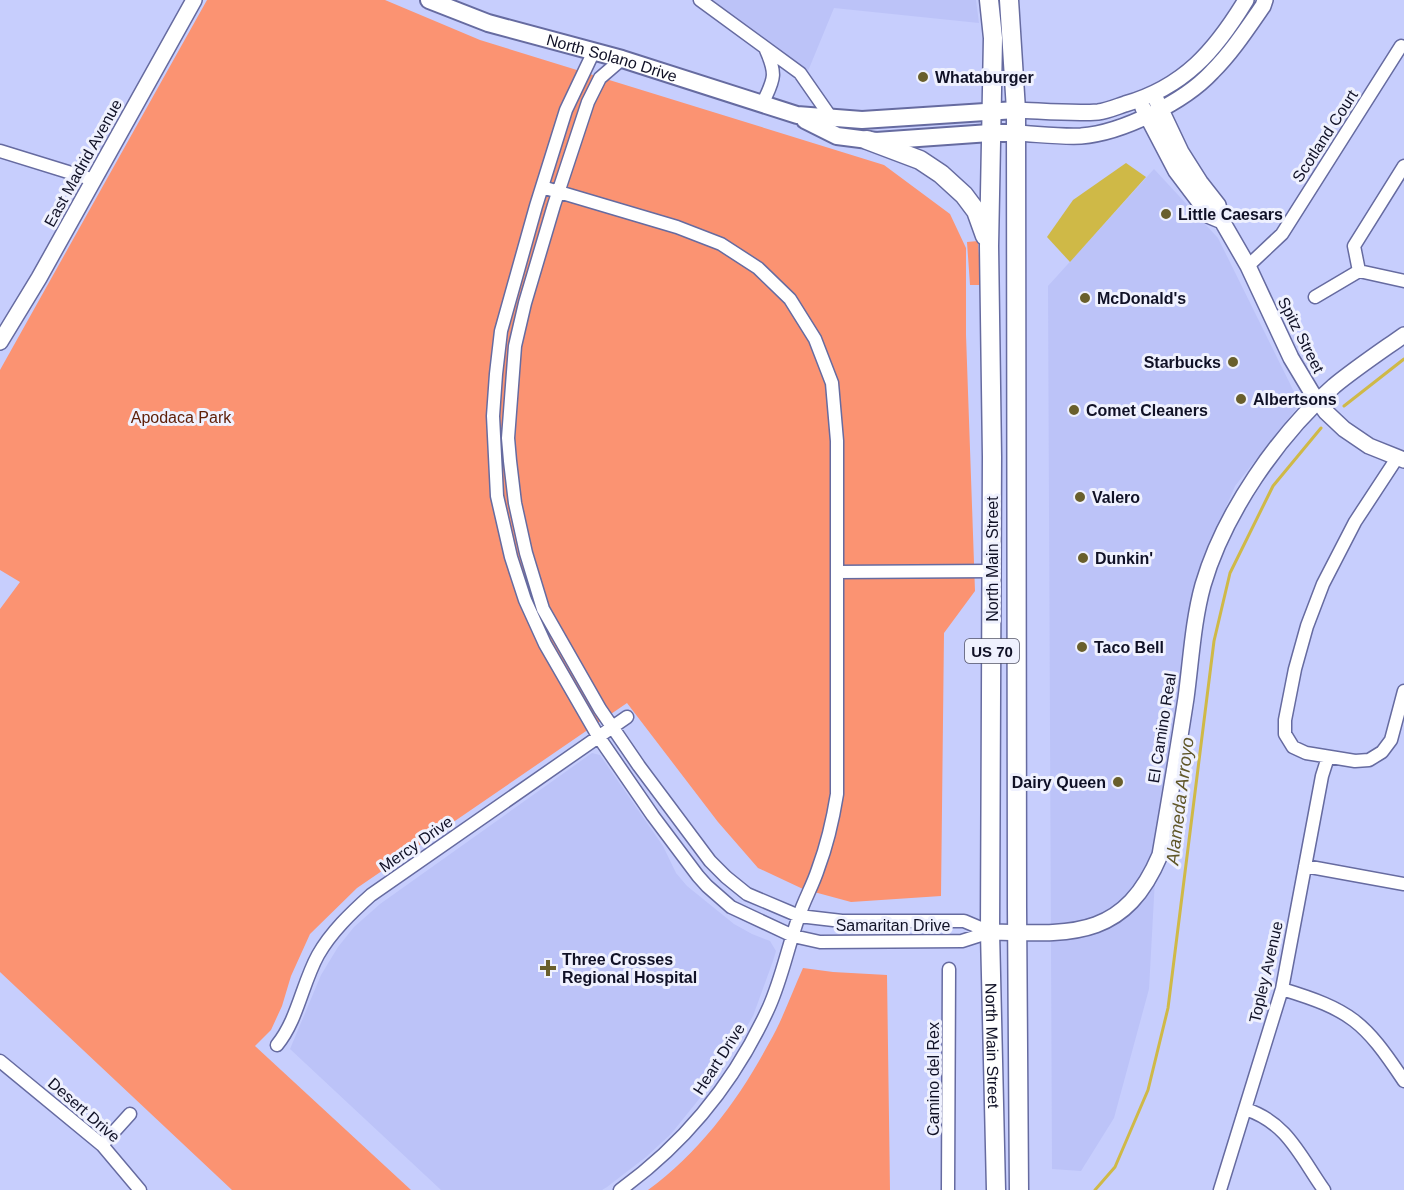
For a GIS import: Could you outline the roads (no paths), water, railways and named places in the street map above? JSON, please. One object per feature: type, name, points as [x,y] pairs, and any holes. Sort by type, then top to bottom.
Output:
[{"type":"main road","name":"North Solano Drive","points":[[429,0],[488,23],[622,59],[797,115],[862,120],[1016,110]]},
{"type":"main road","name":"North Main Street","points":[[989,0],[993,38],[989,246],[992,572],[990,932],[996,1190]]},
{"type":"main road","name":"North Main Street","points":[[1009,0],[1016,110],[1019,1190]]},
{"type":"main road","name":"North Solano Drive","points":[[797,115],[837,136],[876,141],[1016,133]]},
{"type":"main road","points":[[867,140],[920,160],[941,174],[964,195],[976,211],[989,246]]},
{"type":"main road","points":[[992,674],[1002,687],[1004,746],[1010,756],[1016,757]]},
{"type":"street","name":"East Madrid Avenue","points":[[0,342],[194,0]]},
{"type":"street","points":[[700,0],[800,73],[832,118]]},
{"type":"street","points":[[1016,133],[1081,136],[1107,132],[1150,105],[1204,59],[1227,32],[1246,0]]},
{"type":"street","points":[[1016,110],[1099,112],[1176,100],[1210,74],[1238,43],[1265,0]]},
{"type":"street","name":"Scotland Court","points":[[1248,266],[1282,234],[1401,46]]},
{"type":"street","points":[[762,105],[773,81],[773,65],[766,49]]},
{"type":"street","name":"Samaritan Drive","points":[[594,51],[566,110],[515,274],[501,331],[493,416],[497,496],[517,576],[544,644],[598,736],[653,816],[707,886],[731,907],[793,936],[820,942],[962,941],[990,932]]},
{"type":"street","name":"Samaritan Drive","points":[[622,59],[600,78],[588,102],[558,190],[515,346],[508,438],[515,503],[543,609],[611,726],[710,861],[747,894],[799,916],[842,921],[964,921],[990,932]]},
{"type":"street","name":"Spitz Street","points":[[1150,105],[1176,171],[1210,216],[1222,221],[1248,266],[1292,358],[1312,393],[1326,412],[1344,429],[1369,446],[1400,459]]},
{"type":"street","points":[[0,151],[93,180]]},
{"type":"street","points":[[1359,272],[1354,246],[1404,166]]},
{"type":"street","name":"Heart Drive","points":[[542,187],[677,227],[721,244],[758,268],[790,299],[815,339],[832,383],[837,441],[837,794],[832,826],[799,916],[770,1006],[746,1052],[701,1116],[674,1145],[620,1190]]},
{"type":"street","points":[[1314,297],[1359,272],[1404,281]]},
{"type":"street","name":"El Camino Real","points":[[990,932],[1073,931],[1092,927],[1125,909],[1141,891],[1160,855],[1197,612],[1216,547],[1234,510],[1292,430],[1334,387],[1404,335]]},
{"type":"street","points":[[493,416],[510,417]]},
{"type":"street","points":[[1400,459],[1355,522],[1338,552],[1311,615],[1295,669],[1284,725],[1285,734],[1297,750],[1328,757],[1364,761],[1382,752],[1393,735],[1404,691]]},
{"type":"street","points":[[517,576],[532,571]]},
{"type":"street","points":[[837,572],[992,572]]},
{"type":"street","name":"Mercy Drive","points":[[277,1045],[291,1023],[318,955],[354,910],[371,895],[627,717]]},
{"type":"street","name":"Topley Avenue","points":[[1221,1190],[1282,989],[1322,776],[1328,757]]},
{"type":"street","points":[[1305,866],[1404,884]]},
{"type":"street","name":"Camino del Rex","points":[[948,1190],[949,969]]},
{"type":"street","points":[[1282,989],[1327,1004],[1357,1021],[1379,1044],[1404,1081]]},
{"type":"street","name":"Desert Drive","points":[[0,1061],[102,1145],[140,1190]]},
{"type":"street","points":[[1245,1109],[1267,1118],[1282,1130],[1324,1190]]},
{"type":"street","points":[[102,1145],[130,1114]]},
{"type":"waterway","name":"Alameda Arroyo","points":[[1344,406],[1404,359]]},
{"type":"waterway","name":"Alameda Arroyo","points":[[1095,1190],[1115,1167],[1148,1090],[1168,1008],[1214,641],[1230,573],[1273,486],[1321,428]]},
{"type":"place","name":"Whataburger","points":[[923,77]]},
{"type":"place","name":"Little Caesars","points":[[1166,214]]},
{"type":"place","name":"McDonald's","points":[[1085,298]]},
{"type":"place","name":"Starbucks","points":[[1233,362]]},
{"type":"place","name":"Albertsons","points":[[1241,399]]},
{"type":"place","name":"Comet Cleaners","points":[[1074,410]]},
{"type":"place","name":"Valero","points":[[1080,497]]},
{"type":"place","name":"Dunkin'","points":[[1083,558]]},
{"type":"place","name":"Taco Bell","points":[[1082,647]]},
{"type":"place","name":"Dairy Queen","points":[[1118,782]]},
{"type":"place","name":"Three Crosses Regional Hospital","points":[[548,968]]},
{"type":"park label","name":"Apodaca Park","points":[[181,417]]}]
